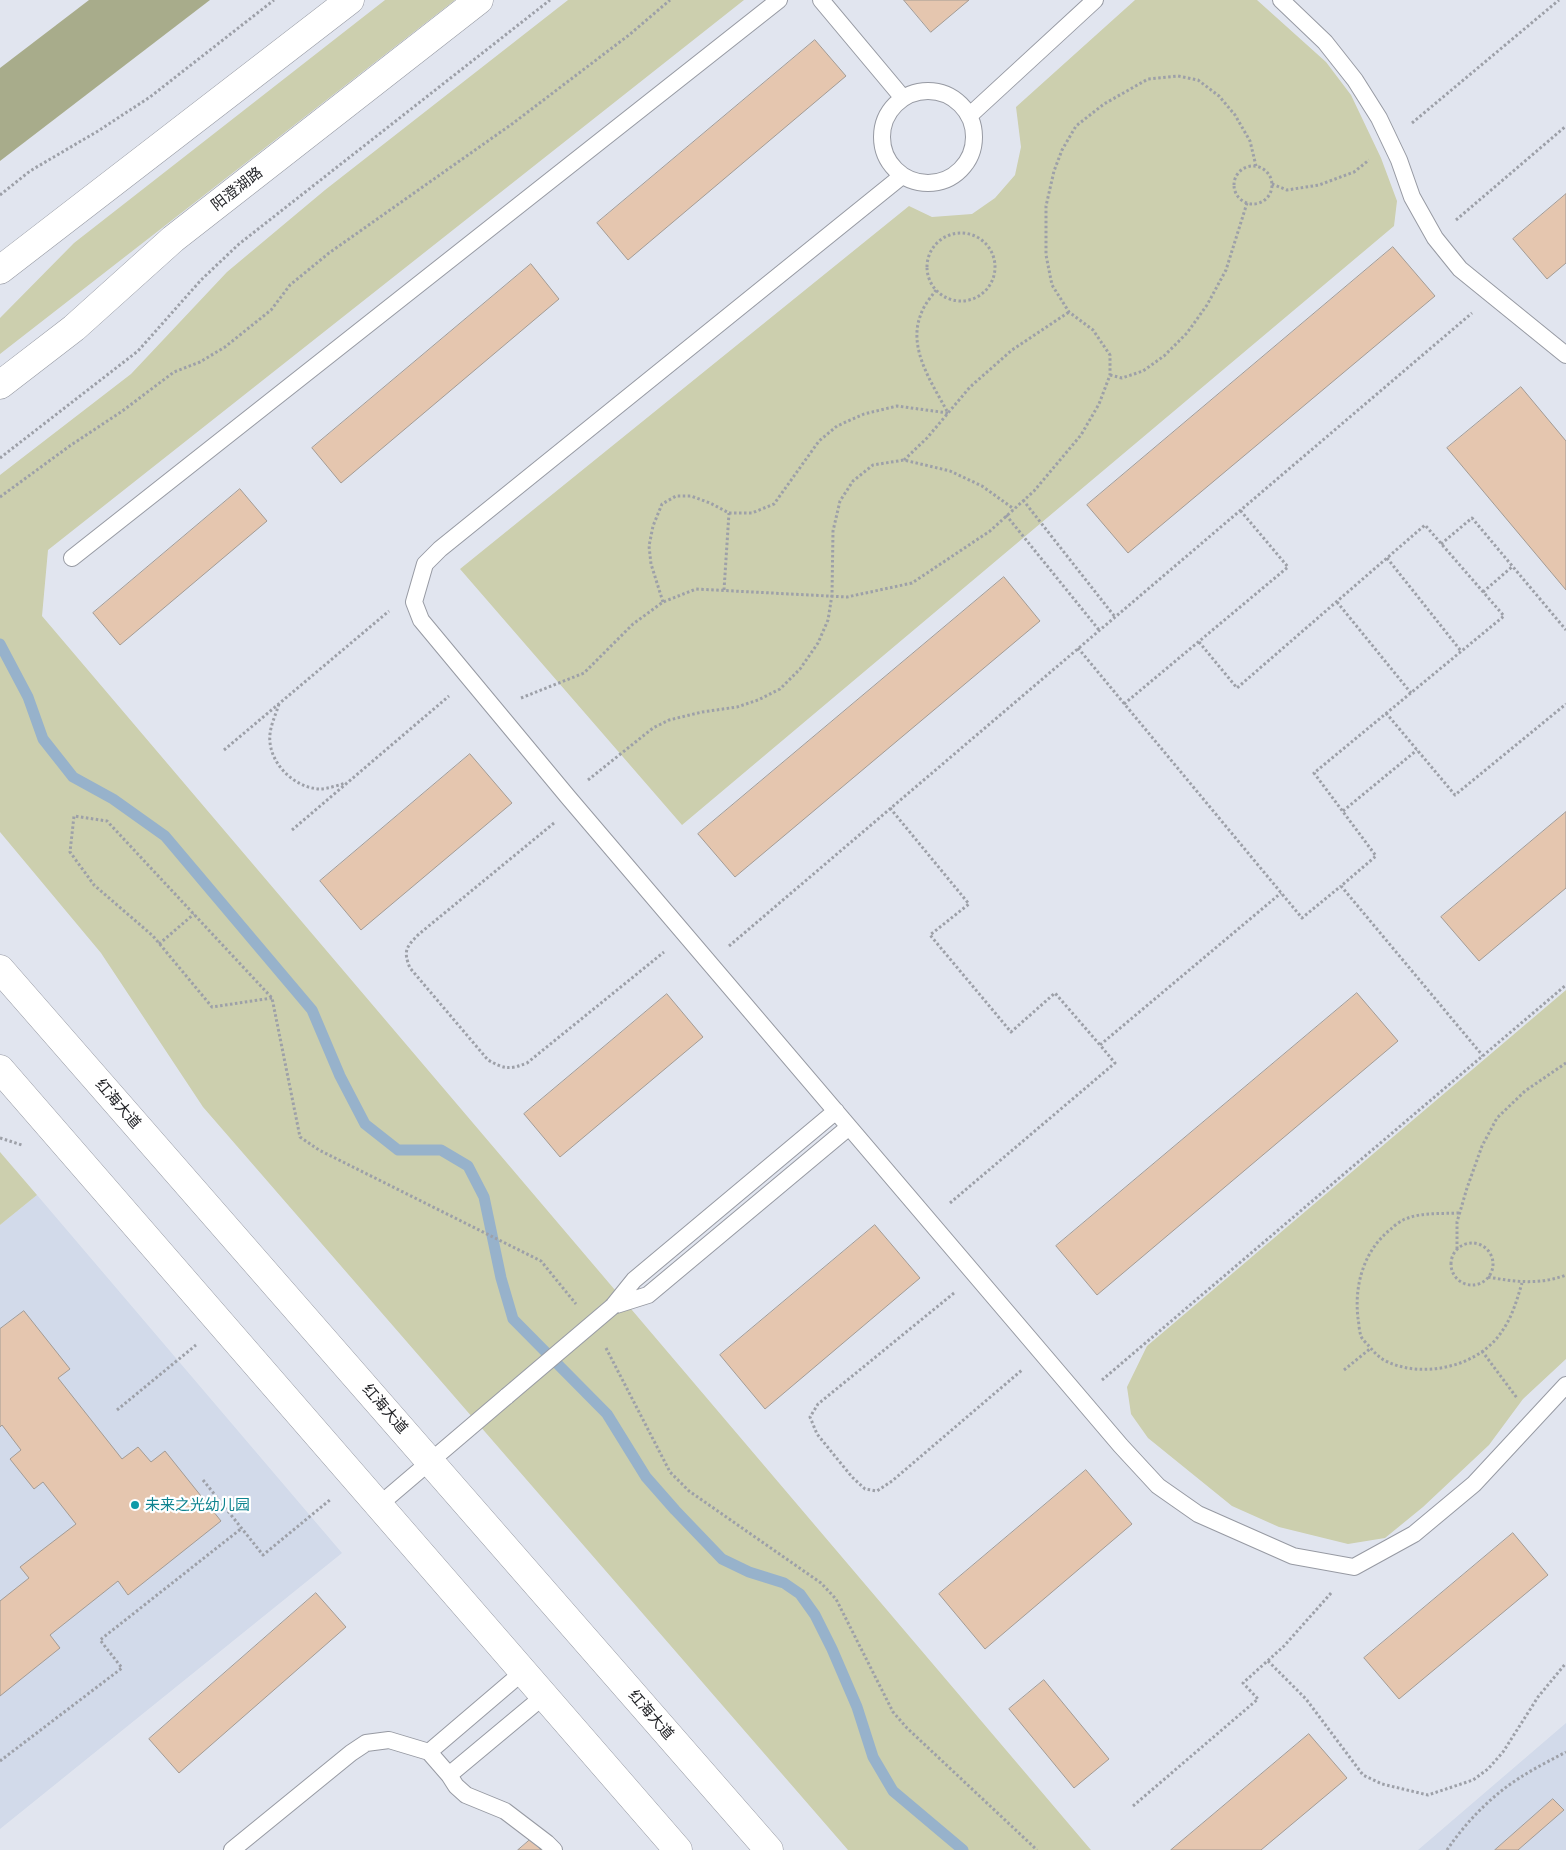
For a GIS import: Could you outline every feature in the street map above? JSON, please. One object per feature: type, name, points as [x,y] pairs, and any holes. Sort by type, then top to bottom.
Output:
[{"type":"main road","points":[[0,270],[350,0]]},
{"type":"main road","name":"阳澄湖路","points":[[0,385],[74,328],[173,239],[480,0]]},
{"type":"main road","name":"红海大道","points":[[0,969],[770,1850]]},
{"type":"main road","points":[[0,1069],[678,1850]]},
{"type":"lane","points":[[72,558],[779,0]]},
{"type":"lane","points":[[822,0],[903,98]]},
{"type":"lane","points":[[969,116],[1095,0]]},
{"type":"lane","points":[[1281,0],[1325,42],[1355,80],[1378,118],[1399,160],[1412,197],[1435,238],[1460,269],[1566,355]]},
{"type":"lane","points":[[932,91],[947,95],[960,104],[969,116],[974,131],[974,146],[968,160],[958,172],[946,181],[931,184],[916,183],[902,176],[890,166],[883,152],[881,137],[884,121],[892,108],[903,98],[917,92],[932,91]]},
{"type":"lane","points":[[902,176],[440,549],[425,564],[418,586],[414,602],[421,620],[494,709],[1080,1399],[1158,1486],[1198,1514],[1293,1556],[1354,1567],[1414,1534],[1474,1484],[1566,1385]]},
{"type":"lane","points":[[379,1505],[613,1306],[634,1280],[836,1110]]},
{"type":"lane","points":[[613,1306],[648,1295],[849,1127]]},
{"type":"lane","points":[[429,1752],[524,1671]]},
{"type":"lane","points":[[449,1775],[545,1695]]},
{"type":"lane","points":[[232,1850],[351,1753],[366,1743],[389,1740],[429,1752],[456,1786],[466,1794],[505,1811],[548,1843],[554,1850]]},
{"type":"path","points":[[0,194],[30,171],[98,131],[150,97],[274,0]]},
{"type":"path","points":[[0,458],[138,351],[201,280],[239,244],[550,0]]},
{"type":"path","points":[[0,497],[71,445],[121,412],[174,372],[200,362],[226,347],[271,310],[290,285],[328,252],[512,124],[629,35],[670,0]]},
{"type":"path","points":[[1272,184],[1287,190],[1319,185],[1354,172],[1559,0]]},
{"type":"path","points":[[494,709],[584,673],[633,624],[663,602],[696,589],[847,597],[912,583],[990,531],[1034,491],[1081,435],[1099,404],[1110,375],[1110,355],[1092,330],[1069,312],[1052,285],[1046,255],[1046,206],[1054,171],[1062,150],[1076,126],[1104,104],[1148,79],[1178,76],[1198,80],[1219,96],[1235,115],[1250,141],[1256,166]]},
{"type":"path","points":[[1435,238],[1566,126]]},
{"type":"path","points":[[1256,166],[1267,172],[1272,184],[1269,196],[1265,200],[1260,203],[1248,203],[1242,200],[1235,190],[1235,179],[1244,169],[1256,166]]},
{"type":"path","points":[[1110,375],[1122,378],[1143,371],[1164,356],[1187,333],[1207,306],[1226,270],[1248,203]]},
{"type":"path","points":[[953,234],[976,236],[985,243],[992,252],[995,262],[995,273],[992,283],[985,292],[976,298],[966,301],[944,297],[936,290],[930,280],[927,269],[934,247],[943,239],[953,234]]},
{"type":"path","points":[[936,290],[921,314],[916,342],[924,369],[948,413]]},
{"type":"path","points":[[710,962],[1492,296]]},
{"type":"path","points":[[904,460],[927,438],[970,387],[1012,350],[1069,312]]},
{"type":"path","points":[[663,602],[651,564],[649,546],[662,504],[676,496],[691,496],[729,513],[752,513],[774,504],[819,441],[837,426],[864,414],[897,406],[948,413]]},
{"type":"path","points":[[686,934],[527,1063],[514,1068],[502,1068],[488,1060],[410,968],[405,956],[408,945],[419,934],[653,728],[669,720],[702,712],[737,707],[758,700],[780,689],[800,668],[818,643],[828,620],[832,595],[833,530],[840,501],[854,481],[873,465],[904,460],[950,471],[982,486],[1014,509]]},
{"type":"path","points":[[1023,500],[1115,617]]},
{"type":"path","points":[[1124,704],[1288,567],[1240,510]]},
{"type":"path","points":[[724,590],[729,513]]},
{"type":"path","points":[[1006,516],[1099,630]]},
{"type":"path","points":[[1441,544],[1472,518],[1566,630]]},
{"type":"path","points":[[1078,648],[1302,918],[1376,856],[1314,773],[1504,616],[1425,525],[1237,688],[1200,642]]},
{"type":"path","points":[[1387,558],[1461,651]]},
{"type":"path","points":[[1483,592],[1512,566]]},
{"type":"path","points":[[224,750],[418,586]]},
{"type":"path","points":[[1337,602],[1411,693]]},
{"type":"path","points":[[292,830],[469,679]]},
{"type":"path","points":[[279,703],[270,734],[271,752],[283,771],[298,784],[320,789],[347,783]]},
{"type":"path","points":[[1386,713],[1455,795],[1566,704]]},
{"type":"path","points":[[1343,811],[1417,750]]},
{"type":"path","points":[[890,808],[969,904],[930,935],[1011,1032],[1055,993],[1115,1063],[929,1221]]},
{"type":"path","points":[[272,998],[212,1007],[152,936],[94,885],[70,852],[74,816],[106,821],[272,998],[300,1137],[319,1150],[419,1202],[541,1262],[581,1309]]},
{"type":"path","points":[[1341,886],[1483,1056]]},
{"type":"path","points":[[1100,1046],[1281,893]]},
{"type":"path","points":[[159,944],[194,914]]},
{"type":"path","points":[[1080,1399],[1566,986]]},
{"type":"path","points":[[1457,1249],[1457,1222],[1459,1214],[1482,1146],[1497,1118],[1525,1091],[1566,1063]]},
{"type":"path","points":[[1459,1214],[1425,1214],[1402,1220],[1382,1236],[1372,1249],[1361,1272],[1356,1300],[1361,1336],[1375,1354],[1388,1362],[1408,1368],[1429,1370],[1457,1364],[1482,1351],[1496,1339],[1512,1316],[1522,1283]]},
{"type":"path","points":[[1469,1243],[1476,1243],[1489,1250],[1493,1264],[1492,1271],[1483,1282],[1470,1285],[1457,1279],[1451,1268],[1451,1261],[1457,1249],[1469,1243]]},
{"type":"path","points":[[975,1275],[818,1404],[810,1417],[817,1434],[852,1477],[865,1489],[877,1491],[892,1481],[1042,1353]]},
{"type":"path","points":[[1488,1277],[1522,1283],[1556,1279],[1566,1275]]},
{"type":"path","points":[[117,1410],[221,1324]]},
{"type":"path","points":[[602,1342],[670,1472],[689,1491],[821,1583],[836,1599],[893,1712],[907,1728],[1037,1850]]},
{"type":"path","points":[[1344,1370],[1371,1348]]},
{"type":"path","points":[[1482,1351],[1533,1420]]},
{"type":"path","points":[[203,1480],[262,1555],[356,1478]]},
{"type":"path","points":[[0,1761],[122,1668],[100,1640],[242,1528]]},
{"type":"path","points":[[1133,1806],[1258,1699],[1243,1683],[1284,1646],[1354,1567]]},
{"type":"path","points":[[1268,1661],[1306,1699],[1363,1775],[1382,1784],[1428,1796],[1473,1780],[1488,1769],[1503,1752],[1538,1697],[1566,1663]]},
{"type":"path","points":[[1447,1850],[1461,1830],[1501,1791],[1522,1776],[1566,1752]]},
{"type":"shaded area","points":[[37,1195],[342,1553],[0,1829],[0,1225]]},
{"type":"shaded area","points":[[1566,1723],[1566,1850],[1418,1850]]},
{"type":"green space","points":[[89,0],[210,0],[0,161],[0,68]]},
{"type":"green space","points":[[385,0],[455,0],[0,354],[0,318],[74,243]]},
{"type":"green space","points":[[568,0],[744,0],[48,550],[42,616],[1091,1850],[848,1850],[203,1107],[101,953],[0,832],[0,475],[131,374],[227,272],[325,190]]},
{"type":"green space","points":[[1135,0],[1257,0],[1326,62],[1351,95],[1381,158],[1397,201],[1394,226],[682,825],[460,569],[909,206],[932,217],[972,214],[995,198],[1015,175],[1021,147],[1016,107]]},
{"type":"green space","points":[[1566,990],[1566,1359],[1523,1399],[1489,1445],[1423,1507],[1385,1538],[1348,1544],[1279,1527],[1232,1506],[1148,1438],[1131,1414],[1127,1387],[1147,1346]]},
{"type":"green space","points":[[0,1152],[37,1195],[0,1225]]},
{"type":"building","points":[[904,0],[969,0],[931,32]]},
{"type":"building","points":[[815,40],[846,76],[628,260],[597,223]]},
{"type":"building","points":[[1566,194],[1566,263],[1547,279],[1513,239]]},
{"type":"building","points":[[1393,247],[1435,296],[1128,553],[1087,505]]},
{"type":"building","points":[[531,264],[559,299],[341,483],[312,448]]},
{"type":"building","points":[[1521,387],[1566,441],[1566,590],[1447,448]]},
{"type":"building","points":[[240,489],[267,521],[120,645],[93,613]]},
{"type":"building","points":[[1004,577],[1040,621],[735,877],[698,834]]},
{"type":"building","points":[[470,754],[512,803],[361,930],[320,881]]},
{"type":"building","points":[[1566,812],[1566,888],[1479,961],[1441,917]]},
{"type":"building","points":[[1357,993],[1398,1041],[1097,1295],[1056,1246]]},
{"type":"building","points":[[667,994],[703,1037],[560,1157],[524,1114]]},
{"type":"building","points":[[875,1225],[920,1278],[765,1409],[720,1355]]},
{"type":"building","name":"未来之光幼儿园","points":[[24,1311],[70,1369],[58,1378],[122,1459],[138,1447],[151,1462],[165,1451],[221,1521],[128,1595],[118,1581],[50,1635],[60,1648],[0,1696],[0,1601],[29,1578],[20,1567],[76,1524],[43,1482],[34,1489],[10,1459],[21,1450],[2,1425],[0,1427],[0,1329]]},
{"type":"building","points":[[1086,1470],[1132,1524],[985,1649],[939,1594]]},
{"type":"building","points":[[1513,1533],[1548,1575],[1399,1699],[1364,1658]]},
{"type":"building","points":[[316,1593],[346,1627],[179,1773],[149,1739]]},
{"type":"building","points":[[1044,1680],[1109,1759],[1074,1788],[1009,1709]]},
{"type":"building","points":[[1309,1734],[1347,1778],[1261,1850],[1171,1850]]},
{"type":"building","points":[[1553,1799],[1564,1810],[1518,1850],[1495,1850]]},
{"type":"building","points":[[531,1839],[541,1850],[518,1850]]},
{"type":"waterway","points":[[0,644],[28,697],[43,739],[73,777],[113,799],[165,836],[312,1010],[340,1076],[365,1124],[398,1150],[441,1150],[468,1166],[484,1197],[501,1278],[513,1319],[607,1414],[646,1477],[722,1559],[749,1572],[784,1583],[800,1594],[815,1615],[832,1649],[857,1707],[873,1757],[893,1791],[963,1850]]},
{"type":"place","name":"未来之光幼儿园","points":[[135,1505]]}]
